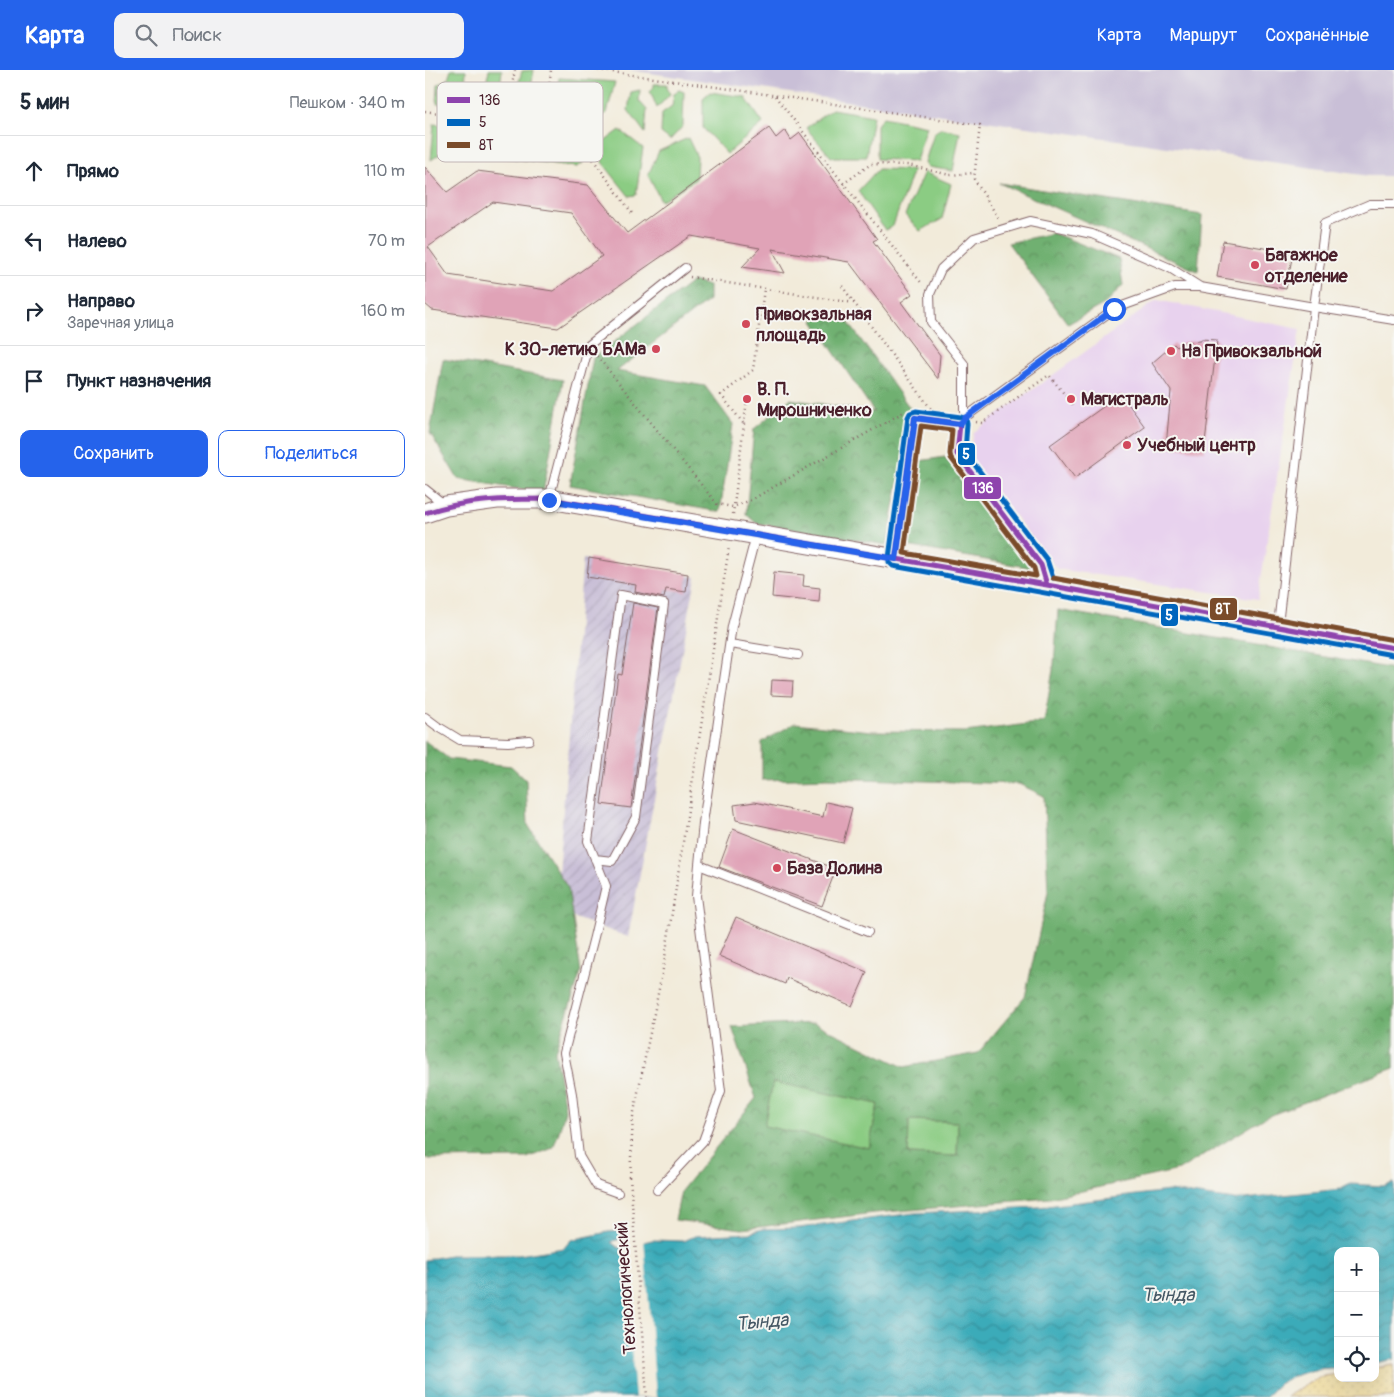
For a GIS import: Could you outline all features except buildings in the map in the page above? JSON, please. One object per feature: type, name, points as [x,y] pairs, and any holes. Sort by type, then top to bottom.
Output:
[{"type":"street","points":[[425,513],[446,506],[497,499],[549,500],[1047,585],[1394,648]]},
{"type":"lane","points":[[1277,628],[1325,223],[1370,204],[1394,204]]},
{"type":"lane","points":[[1047,585],[1041,565],[957,454],[962,421],[964,364],[931,322],[930,294],[941,269],[974,238],[1030,221],[1092,234],[1170,268],[1200,287]]},
{"type":"lane","points":[[549,500],[589,345],[685,268]]},
{"type":"lane","points":[[896,559],[915,418],[962,421],[1114,309],[1175,287],[1200,287],[1394,320]]},
{"type":"lane","points":[[425,489],[446,506]]},
{"type":"lane","points":[[657,1190],[703,1142],[721,1091],[696,896],[703,823],[732,626],[756,535]]},
{"type":"lane","points":[[595,859],[612,861],[636,817],[664,604],[621,595],[588,840],[595,859],[606,886],[564,1053],[573,1094],[579,1156],[596,1185],[618,1193]]},
{"type":"lane","points":[[730,644],[798,655]]},
{"type":"lane","points":[[425,717],[460,740],[508,742],[529,740]]},
{"type":"lane","points":[[699,864],[867,932]]},
{"type":"path","points":[[598,70],[980,125],[974,179],[1005,229]]},
{"type":"path","points":[[775,96],[930,294]]},
{"type":"path","points":[[595,162],[634,216]]},
{"type":"path","points":[[843,184],[871,164],[908,165],[950,176],[974,173]]},
{"type":"path","points":[[677,274],[854,303]]},
{"type":"path","points":[[842,286],[936,416]]},
{"type":"path","points":[[743,423],[721,395],[753,370],[764,289]]},
{"type":"path","points":[[589,345],[717,504],[733,507]]},
{"type":"path","name":"Технологический","points":[[647,1397],[631,1177],[633,1117],[664,964],[732,531],[733,507],[747,399]]},
{"type":"shaded area","points":[[629,70],[1394,70],[1394,176],[1369,176]]},
{"type":"shaded area","name":"Учебный центр","points":[[1157,300],[1300,329],[1258,599],[1057,569],[969,458],[974,432]]},
{"type":"shaded area","points":[[583,559],[696,577],[628,937],[555,911]]},
{"type":"green space","points":[[451,70],[466,70],[465,82],[443,82],[448,79]]},
{"type":"green space","points":[[489,70],[502,70],[501,82],[486,82]]},
{"type":"green space","points":[[534,70],[532,82],[519,82],[522,71]]},
{"type":"green space","points":[[559,78],[615,82],[607,113],[603,116],[603,82],[558,82]]},
{"type":"green space","points":[[654,84],[667,84],[670,94],[657,108],[650,91]]},
{"type":"green space","points":[[640,90],[639,101],[647,110],[645,133],[628,110],[631,92]]},
{"type":"green space","points":[[679,90],[684,92],[683,126],[670,140],[661,133],[662,113],[672,106],[674,93]]},
{"type":"green space","points":[[710,92],[745,97],[763,123],[727,154],[703,128],[703,98]]},
{"type":"green space","points":[[832,109],[873,116],[866,157],[831,157],[806,128]]},
{"type":"green space","points":[[883,117],[927,126],[916,161],[877,159],[877,125]]},
{"type":"green space","points":[[434,124],[437,125],[437,156],[431,160]]},
{"type":"green space","points":[[941,128],[960,132],[953,171],[928,167],[925,162],[934,133]]},
{"type":"green space","points":[[620,130],[643,148],[636,195],[629,196],[602,162],[604,142]]},
{"type":"green space","points":[[688,138],[697,157],[696,179],[661,201],[648,175],[659,151]]},
{"type":"green space","points":[[540,162],[582,162],[577,167]]},
{"type":"green space","points":[[878,169],[913,170],[893,226],[885,230],[858,191]]},
{"type":"green space","points":[[924,172],[951,184],[942,219],[920,231],[905,215]]},
{"type":"green space","points":[[999,183],[1202,215],[1198,271],[1197,271]]},
{"type":"green space","points":[[1053,233],[1119,259],[1123,285],[1106,303],[1068,324],[1008,243]]},
{"type":"green space","points":[[693,281],[709,286],[709,300],[617,371],[705,386],[733,424],[720,512],[570,485],[593,358]]},
{"type":"green space","points":[[822,312],[846,319],[912,411],[887,545],[756,523],[746,514],[754,429],[790,399],[874,412],[813,321]]},
{"type":"green space","points":[[443,359],[563,380],[543,493],[458,479],[430,433]]},
{"type":"green space","points":[[945,457],[1032,568],[907,546],[919,461]]},
{"type":"green space","points":[[1058,610],[1394,669],[1394,1068],[1266,1117],[1179,1170],[1050,1198],[875,1213],[742,1229],[675,1220],[681,1191],[756,1098],[732,1027],[814,1023],[904,1067],[978,1053],[1025,997],[1048,892],[1044,796],[1019,784],[827,778],[762,780],[762,742],[795,723],[871,731],[965,732],[1044,722],[1054,664]],"holes":[[[773,1082],[878,1104],[869,1148],[764,1126]],[[909,1120],[958,1122],[957,1156],[908,1154]]]},
{"type":"green space","points":[[425,741],[449,759],[511,766],[526,780],[528,825],[568,888],[581,972],[555,1051],[565,1110],[553,1148],[527,1158],[425,1159]]},
{"type":"green space","points":[[773,1081],[878,1104],[869,1149],[763,1126]]},
{"type":"green space","points":[[909,1120],[958,1122],[957,1156],[908,1154]]},
{"type":"sand","points":[[1394,1365],[1394,1397],[1286,1397],[1319,1377],[1334,1375],[1334,1382],[1379,1382],[1379,1367]]},
{"type":"water","name":"Тында","points":[[1394,1183],[1394,1359],[1379,1362],[1379,1247],[1334,1247],[1334,1368],[1308,1371],[1293,1376],[1280,1383],[1265,1397],[425,1397],[425,1260],[450,1255],[519,1255],[564,1248],[571,1240],[608,1232],[621,1231],[623,1238],[611,1242],[619,1248],[652,1240],[684,1241],[695,1236],[750,1233],[762,1229],[799,1228],[915,1213],[1039,1207],[1169,1191],[1235,1200],[1341,1189],[1350,1184],[1383,1186]]},
{"type":"pier","points":[[644,1239],[656,1397],[635,1397],[623,1244]]},
{"type":"transit line","name":"5","points":[[1053,578],[1047,560],[965,452],[966,419],[916,411],[910,413],[889,558],[889,562],[893,566],[1393,655]]},
{"type":"transit line","name":"136","points":[[915,418],[960,424],[957,454],[1041,565],[1047,585]]},
{"type":"transit line","name":"136","points":[[896,559],[915,418]]},
{"type":"transit line","name":"8Т","points":[[921,426],[952,430],[951,458],[1034,568],[1036,576],[904,553],[921,426]]},
{"type":"transit line","name":"136","points":[[425,513],[471,502],[549,499],[1047,585],[1394,648]]},
{"type":"transit line","name":"8Т","points":[[1053,578],[1394,640]]},
{"type":"place","name":"Багажное отделение","points":[[1255,265]]},
{"type":"place","name":"Привокзальная площадь","points":[[746,324]]},
{"type":"place","name":"К 30-летию БАМа","points":[[656,349]]},
{"type":"place","name":"На Привокзальной","points":[[1171,351]]},
{"type":"place","name":"В. П. Мирошниченко","points":[[747,399]]},
{"type":"place","name":"Магистраль","points":[[1071,399]]},
{"type":"place","name":"Учебный центр","points":[[1127,445]]},
{"type":"place","name":"База Долина","points":[[777,868]]},
{"type":"route","points":[[549,500],[896,559],[915,418],[960,424],[965,418],[1114,309]]}]
